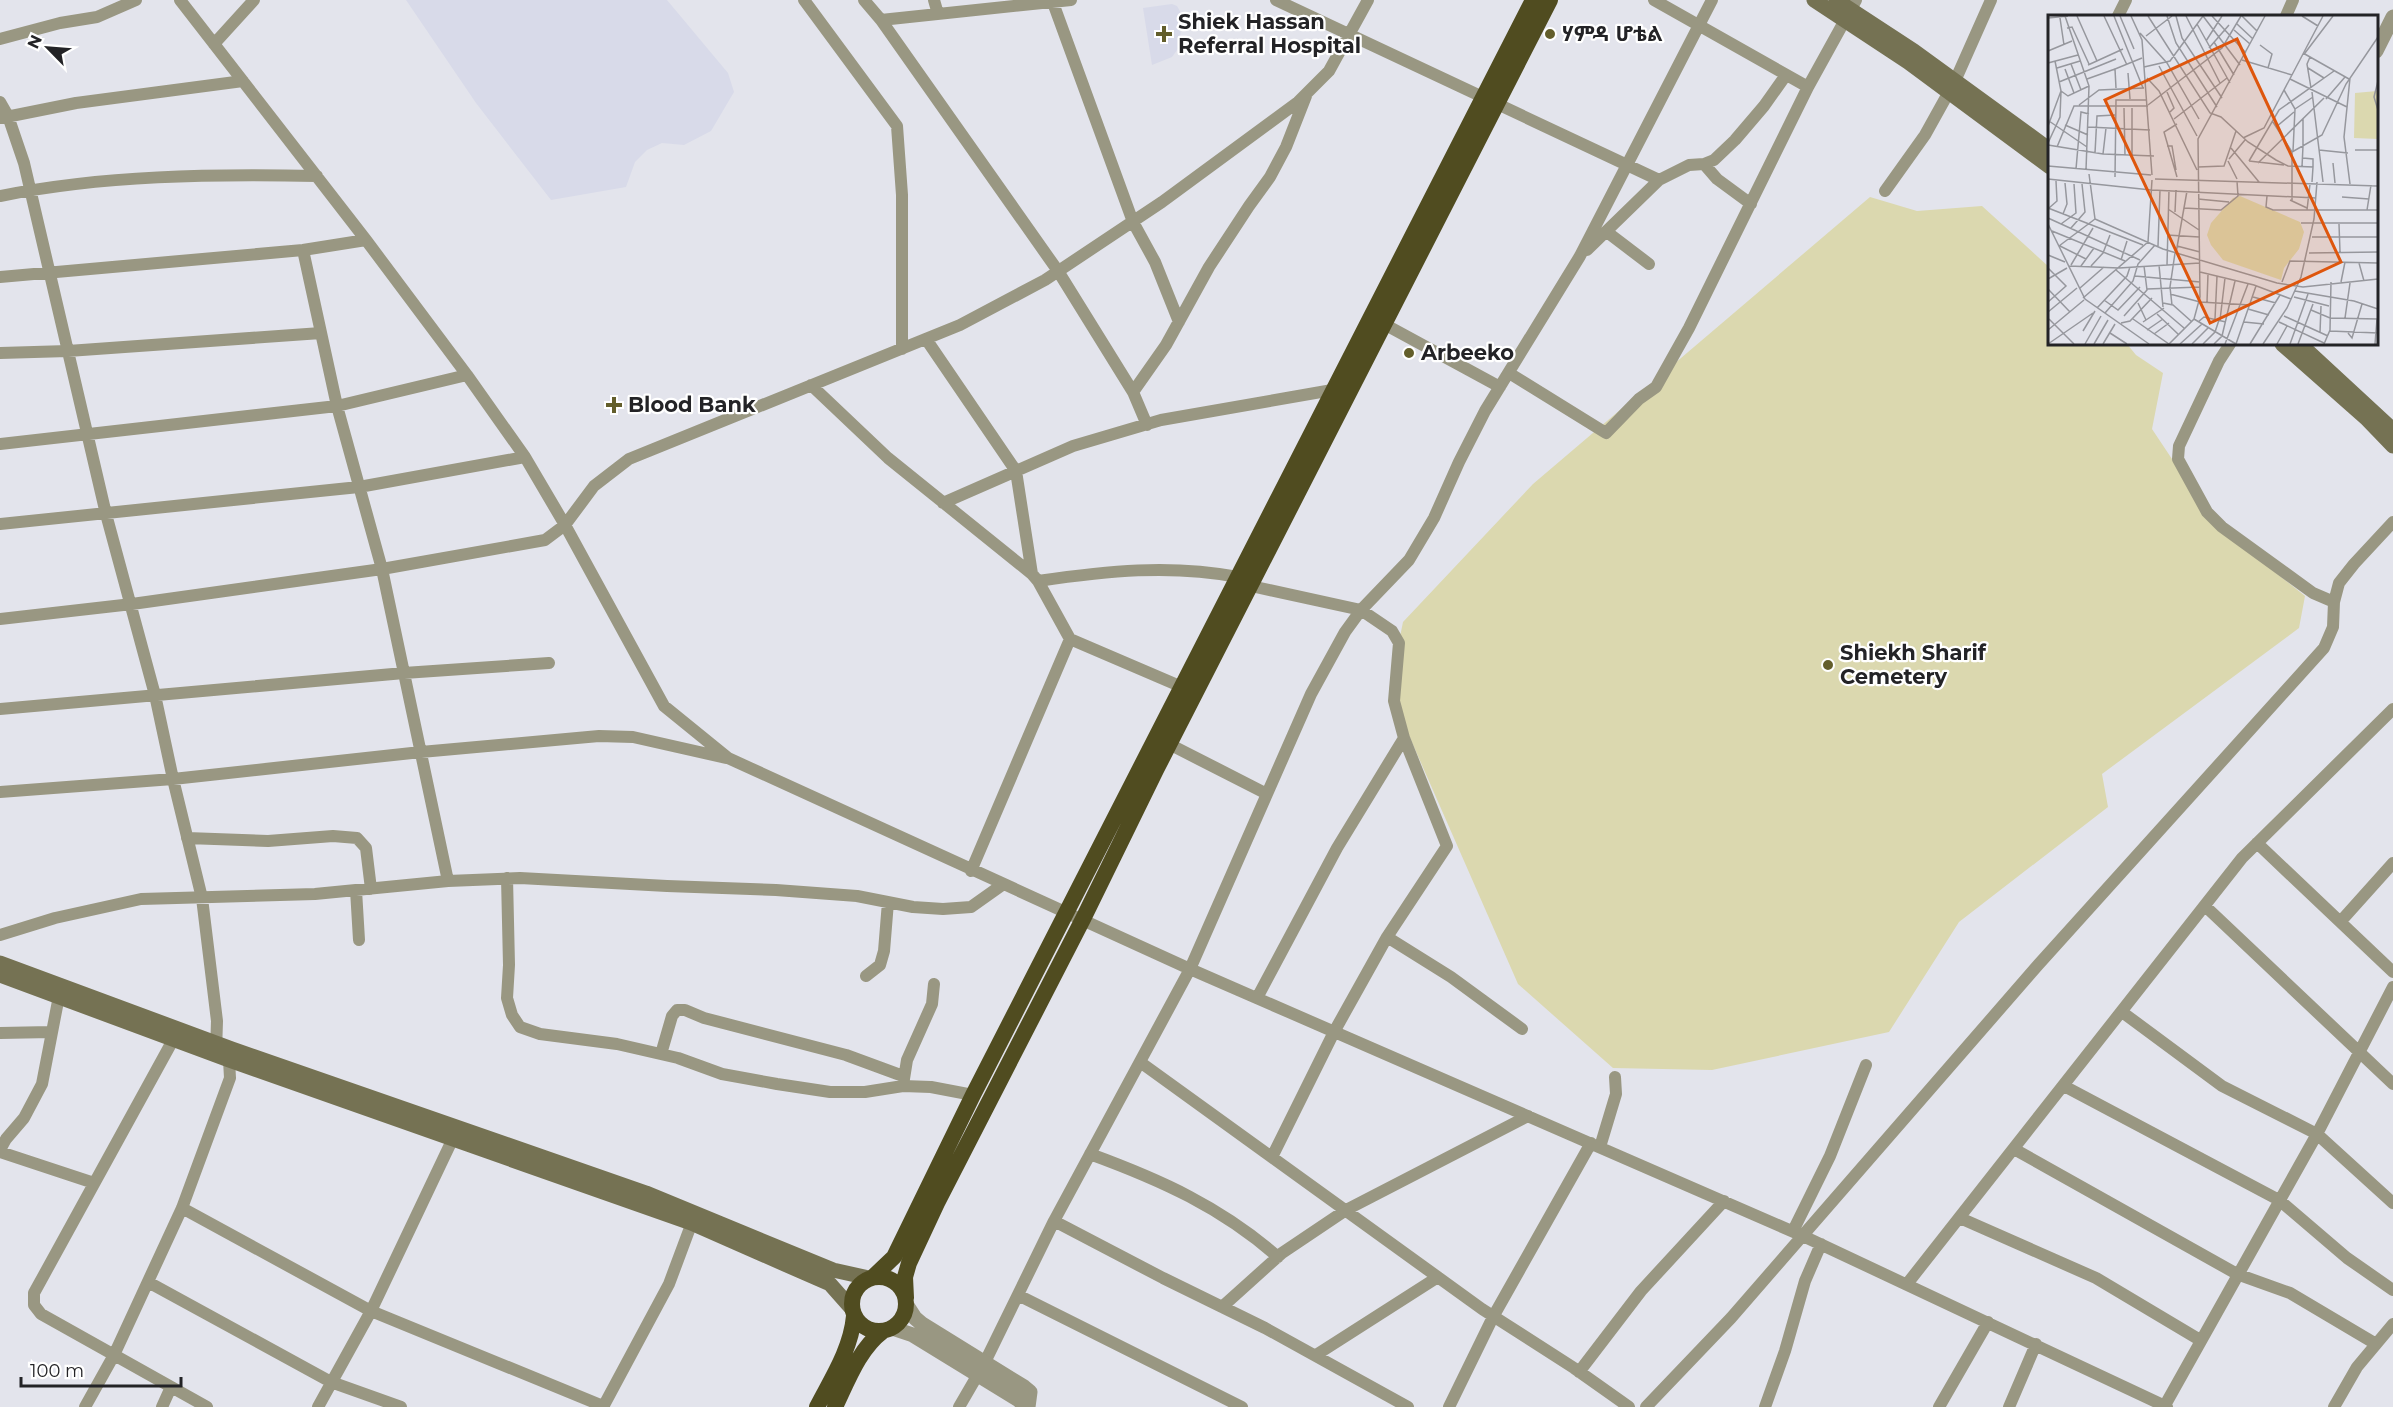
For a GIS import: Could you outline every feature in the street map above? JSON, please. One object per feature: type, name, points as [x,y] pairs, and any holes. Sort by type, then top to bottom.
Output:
[{"type":"highway","points":[[835,1407],[862,1352],[870,1341],[904,1316],[905,1277],[909,1263],[1182,687],[1244,581],[1384,324],[1490,100],[1533,0]]},
{"type":"highway","points":[[817,1407],[853,1333],[852,1299],[855,1290],[894,1257],[973,1095],[1169,744],[1334,390],[1490,100],[1550,0]]},
{"type":"highway","points":[[871,1278],[888,1278],[896,1282],[906,1301]]},
{"type":"highway","points":[[853,1313],[866,1328],[887,1330]]},
{"type":"main road","points":[[1814,0],[1851,11]]},
{"type":"main road","points":[[1836,0],[1908,62],[1952,87],[2048,149]]},
{"type":"main road","points":[[1952,87],[2048,166]]},
{"type":"main road","points":[[2283,345],[2351,404],[2393,446]]},
{"type":"main road","points":[[2301,345],[2393,430]]},
{"type":"main road","points":[[0,963],[224,1052],[694,1217],[833,1270],[871,1278]]},
{"type":"main road","points":[[0,975],[173,1040],[224,1052]]},
{"type":"main road","points":[[694,1217],[830,1284],[853,1313]]},
{"type":"street","points":[[0,39],[60,23],[97,17],[136,0]]},
{"type":"street","points":[[180,0],[366,240],[525,457],[664,706],[728,758]]},
{"type":"street","points":[[214,44],[254,0]]},
{"type":"street","points":[[804,0],[897,126],[902,195],[902,348]]},
{"type":"street","points":[[864,0],[1058,271],[1133,392],[1147,425]]},
{"type":"street","points":[[934,0],[938,14]]},
{"type":"street","points":[[880,20],[1071,0]]},
{"type":"street","points":[[1276,0],[1659,180]]},
{"type":"street","points":[[0,619],[132,604],[382,570],[545,540],[565,525],[594,486],[629,459],[960,325],[1058,271],[1133,222],[1231,153],[1308,92],[1329,71],[1368,0]]},
{"type":"street","points":[[1654,0],[1697,27],[1808,87]]},
{"type":"street","points":[[985,1362],[1054,1221],[1190,969],[1311,694],[1345,632],[1361,610],[1409,560],[1434,518],[1458,462],[1485,411],[1580,256],[1712,0]]},
{"type":"street","points":[[1885,191],[1925,135],[1952,87],[1991,0]]},
{"type":"street","points":[[2118,15],[2126,0]]},
{"type":"street","points":[[2286,15],[2293,0]]},
{"type":"street","points":[[1053,1],[1133,222],[1155,262],[1179,322]]},
{"type":"street","points":[[1509,373],[1606,433],[1639,399],[1656,387],[1689,328],[1808,87],[1851,11]]},
{"type":"street","points":[[2378,47],[2393,17]]},
{"type":"street","points":[[1580,256],[1659,180],[1689,165],[1704,164],[1714,160],[1735,140],[1764,106],[1786,75]]},
{"type":"street","points":[[4,117],[76,104],[243,81]]},
{"type":"street","points":[[1133,392],[1166,345],[1209,267],[1270,177],[1286,147],[1308,92]]},
{"type":"street","points":[[0,102],[24,163],[106,514],[155,695],[202,898],[217,1021],[230,1078],[182,1208],[114,1355],[85,1407]]},
{"type":"street","points":[[1704,164],[1722,184],[1751,204]]},
{"type":"street","points":[[0,196],[30,190],[162,176],[317,176]]},
{"type":"street","points":[[1607,232],[1649,264]]},
{"type":"street","points":[[0,277],[303,250],[366,240]]},
{"type":"street","points":[[303,250],[337,406],[382,570],[448,881]]},
{"type":"street","points":[[1384,324],[1500,387]]},
{"type":"street","points":[[0,353],[68,351],[321,333]]},
{"type":"street","points":[[926,339],[1016,471],[1035,577],[1070,639],[1182,687]]},
{"type":"street","points":[[2229,345],[2219,361],[2179,446],[2178,459],[2207,512],[2222,527],[2313,593],[2334,602]]},
{"type":"street","points":[[0,444],[337,406],[467,375]]},
{"type":"street","points":[[811,385],[888,458],[1035,577],[1160,568],[1204,570],[1361,610],[1392,631],[1399,643],[1394,701],[1404,738],[1447,846],[1387,937],[1334,1032],[1272,1157]]},
{"type":"street","points":[[943,503],[1073,446],[1161,420],[1351,388]]},
{"type":"street","points":[[0,524],[359,487],[525,457]]},
{"type":"street","points":[[1646,1407],[1731,1318],[1798,1233],[2324,648],[2333,627],[2334,602],[2339,583],[2393,522]]},
{"type":"street","points":[[971,871],[1070,639]]},
{"type":"street","points":[[0,709],[404,673],[549,663]]},
{"type":"street","points":[[1907,1284],[2242,858],[2393,709]]},
{"type":"street","points":[[0,792],[173,779],[421,752],[599,736],[633,737],[728,758],[971,871],[1190,969],[1798,1233],[2165,1406],[2317,1134],[2393,987]]},
{"type":"street","points":[[1257,998],[1337,848],[1404,738]]},
{"type":"street","points":[[1169,744],[1267,794]]},
{"type":"street","points":[[187,838],[268,841],[333,837],[357,838],[366,848],[371,889]]},
{"type":"street","points":[[2258,843],[2393,972]]},
{"type":"street","points":[[2341,921],[2393,863]]},
{"type":"street","points":[[0,935],[55,918],[141,899],[315,894],[448,881],[507,878],[776,890],[857,896],[943,909],[970,907],[1002,885]]},
{"type":"street","points":[[507,878],[509,965],[507,998],[512,1015],[520,1027],[540,1034],[617,1044],[661,1054],[722,1074],[830,1092],[865,1092],[903,1081]]},
{"type":"street","points":[[356,890],[358,940]]},
{"type":"street","points":[[867,976],[880,965],[884,951],[888,902]]},
{"type":"street","points":[[2205,906],[2393,1084]]},
{"type":"street","points":[[1387,937],[1451,977],[1522,1029]]},
{"type":"street","points":[[903,1081],[907,1060],[932,1004],[934,984]]},
{"type":"street","points":[[59,996],[42,1084],[24,1118],[6,1139],[0,1151],[94,1183]]},
{"type":"street","points":[[661,1054],[672,1016],[677,1010],[685,1010],[715,1021],[846,1055],[903,1081],[973,1095]]},
{"type":"street","points":[[2122,1012],[2222,1086],[2317,1134],[2390,1195]]},
{"type":"street","points":[[0,1033],[51,1032]]},
{"type":"street","points":[[173,1040],[34,1293],[34,1305],[41,1314],[207,1407]]},
{"type":"street","points":[[1140,1062],[1494,1317],[1629,1407]]},
{"type":"street","points":[[1798,1233],[1866,1065]]},
{"type":"street","points":[[1449,1407],[1494,1317],[1595,1145],[1616,1094],[1615,1077]]},
{"type":"street","points":[[2064,1086],[2279,1200],[2347,1258],[2393,1290]]},
{"type":"street","points":[[1221,1306],[1278,1257],[1346,1210],[1528,1116]]},
{"type":"street","points":[[318,1407],[371,1311],[455,1134]]},
{"type":"street","points":[[2014,1149],[2237,1274],[2290,1293],[2376,1344]]},
{"type":"street","points":[[1090,1154],[1148,1175],[1217,1212],[1249,1232],[1278,1257]]},
{"type":"street","points":[[1579,1372],[1641,1291],[1724,1201]]},
{"type":"street","points":[[182,1208],[371,1311],[603,1406],[669,1284],[694,1217]]},
{"type":"street","points":[[1960,1218],[2096,1278],[2200,1340]]},
{"type":"street","points":[[1054,1221],[1316,1355],[1408,1407]]},
{"type":"street","points":[[1765,1407],[1785,1352],[1805,1281],[1821,1244]]},
{"type":"street","points":[[1316,1355],[1438,1277]]},
{"type":"street","points":[[148,1282],[331,1382],[401,1407]]},
{"type":"street","points":[[1018,1295],[1242,1407]]},
{"type":"street","points":[[887,1330],[914,1335],[1027,1407],[1030,1392],[922,1324],[915,1318],[906,1301]]},
{"type":"street","points":[[1939,1407],[1988,1322]]},
{"type":"street","points":[[2334,1407],[2357,1367],[2393,1324]]},
{"type":"street","points":[[2008,1407],[2036,1344]]},
{"type":"street","points":[[959,1407],[977,1376]]},
{"type":"street","points":[[162,1407],[171,1387]]},
{"type":"shaded area","points":[[406,0],[667,0],[728,73],[734,92],[711,131],[684,145],[662,143],[647,150],[635,162],[626,187],[551,200],[476,103]]},
{"type":"shaded area","name":"Shiek Hassan Referral Hospital","points":[[1172,4],[1177,6],[1181,13],[1180,46],[1172,57],[1152,65],[1143,8]]},
{"type":"shaded area","points":[[1870,197],[1917,211],[1982,206],[2048,266],[2048,345],[2128,345],[2136,355],[2163,373],[2152,429],[2216,525],[2305,596],[2299,628],[2102,774],[2108,807],[1959,922],[1889,1032],[1712,1070],[1613,1068],[1518,984],[1389,690],[1403,622],[1533,484]]},
{"type":"place","name":"Shiek Hassan Referral Hospital","points":[[1164,34]]},
{"type":"place","name":"ሃምዳ ሆቴል","points":[[1550,34]]},
{"type":"place","name":"Arbeeko","points":[[1409,353]]},
{"type":"place","name":"Blood Bank","points":[[614,405]]},
{"type":"place","name":"Shiekh Sharif Cemetery","points":[[1828,665]]}]
